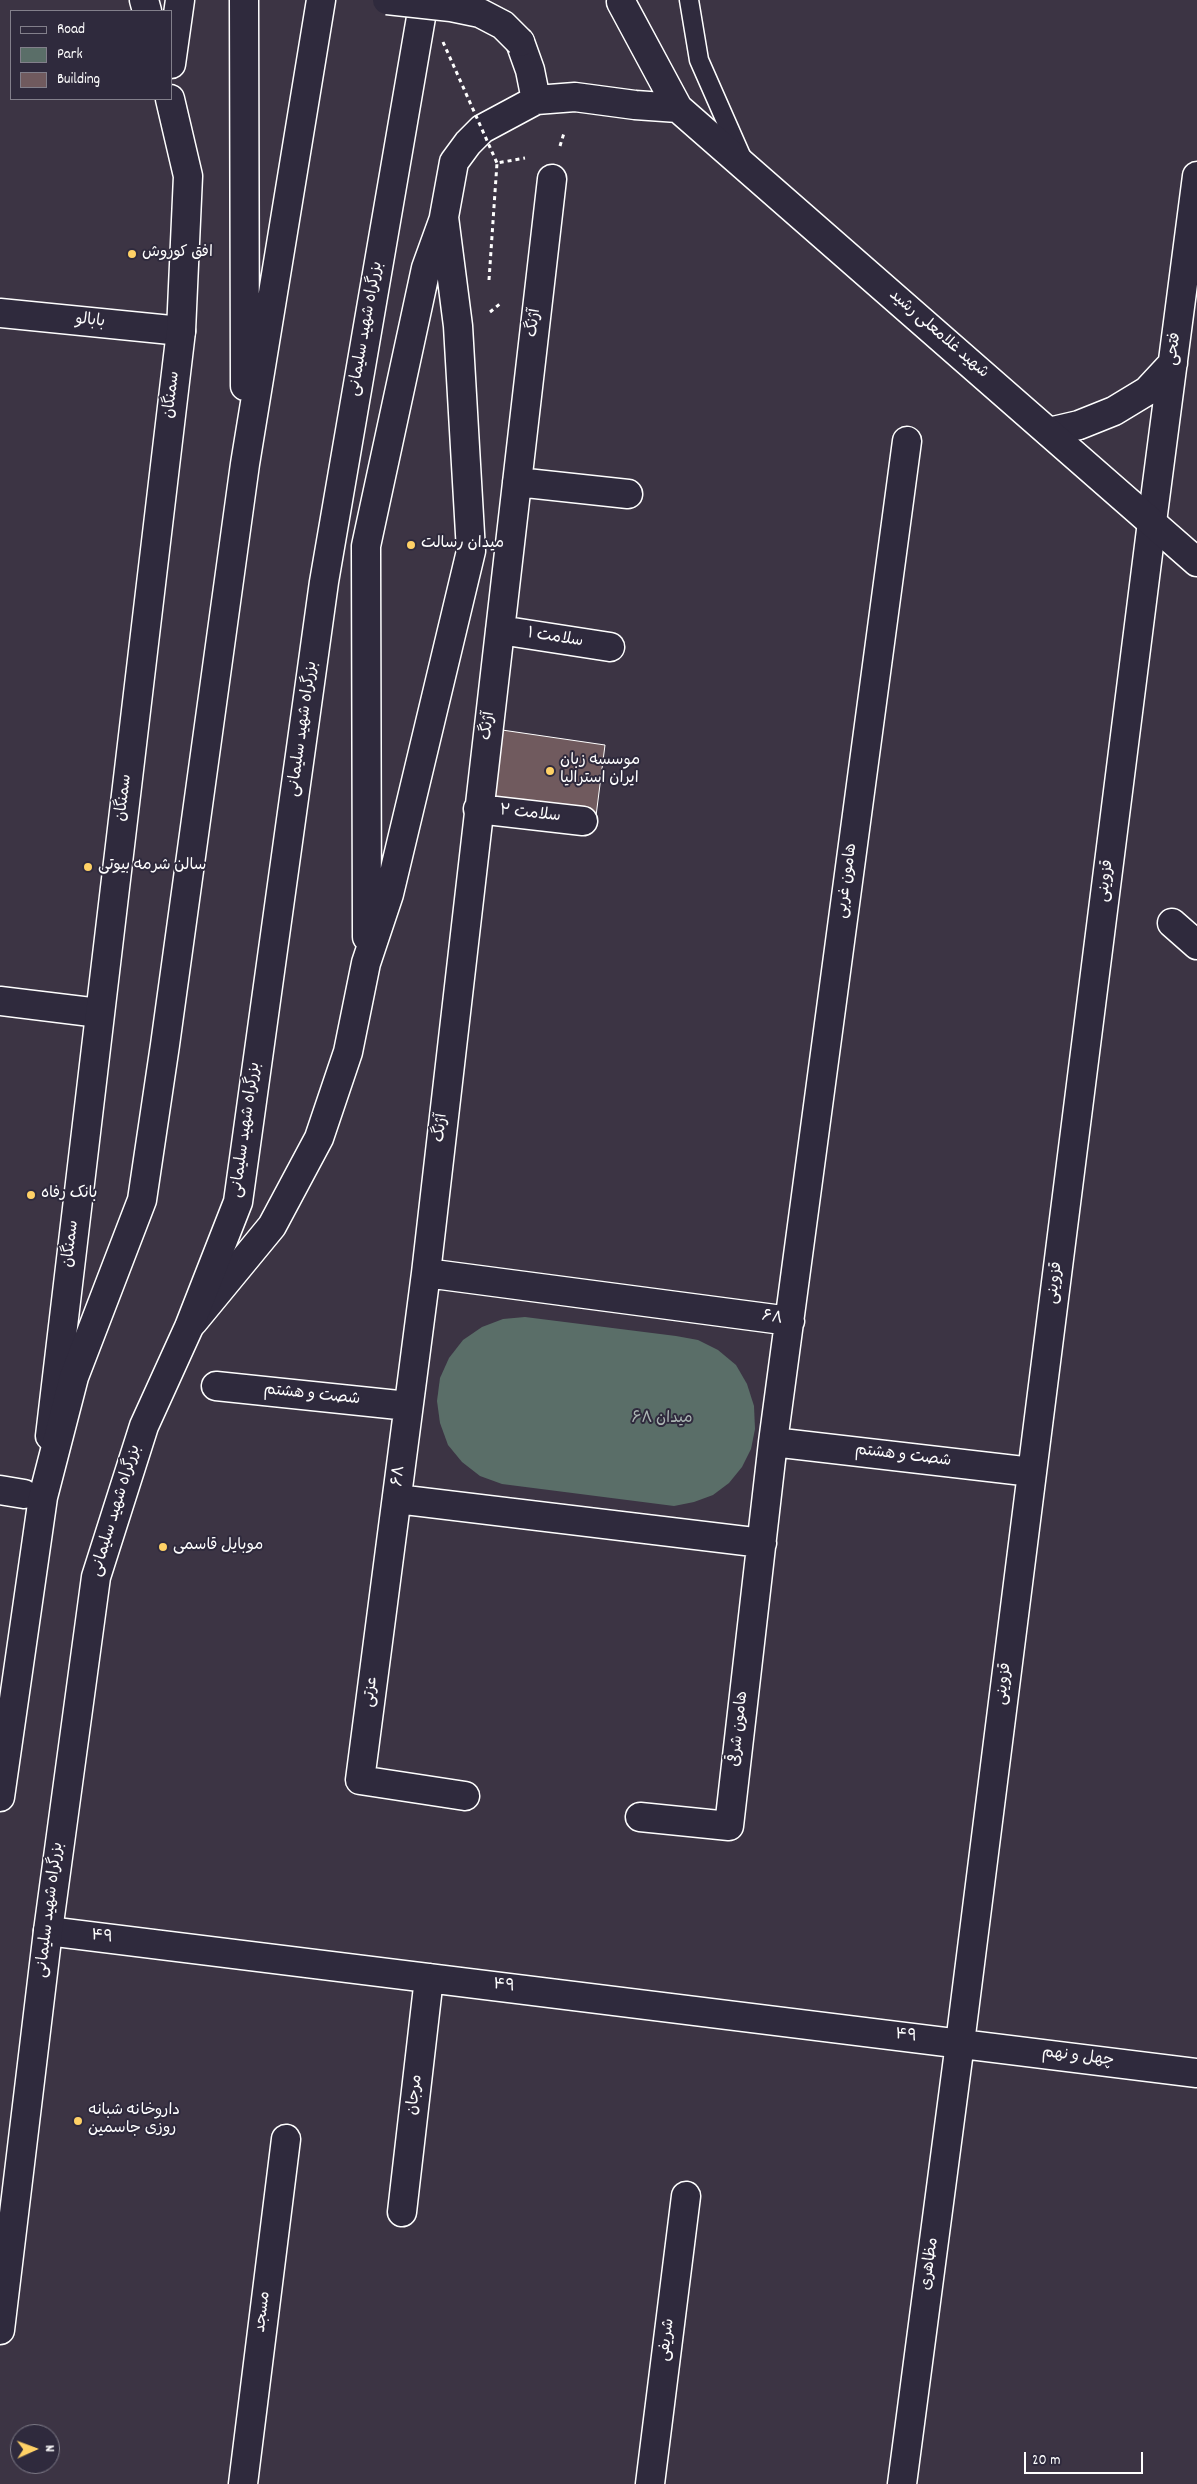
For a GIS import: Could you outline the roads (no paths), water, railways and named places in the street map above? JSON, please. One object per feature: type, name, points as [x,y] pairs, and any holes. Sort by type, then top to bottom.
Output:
[{"type":"main road","points":[[172,57],[180,0]]},
{"type":"main road","points":[[244,0],[245,464]]},
{"type":"main road","points":[[0,1797],[22,1494],[74,1377],[142,1200],[245,464],[321,0]]},
{"type":"main road","points":[[387,0],[451,6],[480,12],[503,25],[520,42],[530,70],[536,100]]},
{"type":"main road","name":"بزرگراه شهید سلیمانی","points":[[0,2330],[48,1931],[96,1577],[144,1426],[189,1327],[238,1202],[324,582],[424,0]]},
{"type":"main road","name":"شهید غلامعلی رشید","points":[[618,1],[678,108],[1197,562]]},
{"type":"main road","points":[[366,963],[366,546],[426,268],[444,217],[454,162],[468,142],[482,129],[536,100],[575,97],[635,105],[678,108]]},
{"type":"main road","name":"سمنگان","points":[[22,1494],[99,1013],[181,331],[188,176],[170,100]]},
{"type":"main road","name":"فتحی","points":[[1152,522],[1197,176]]},
{"type":"main road","name":"آژنگ","points":[[426,1273],[552,178]]},
{"type":"main road","points":[[189,1327],[272,1226],[319,1138],[348,1052],[366,963],[389,894],[471,551],[458,326],[444,217]]},
{"type":"main road","name":"بابالو","points":[[0,313],[181,331]]},
{"type":"main road","points":[[1049,432],[1079,425],[1114,411],[1147,391],[1173,363]]},
{"type":"main road","name":"هامون غربی","points":[[790,1321],[907,442]]},
{"type":"main road","points":[[517,482],[628,494]]},
{"type":"main road","name":"قزوینی","points":[[960,2043],[1152,522]]},
{"type":"main road","name":"سلامت ۱","points":[[500,630],[610,647]]},
{"type":"main road","name":"سلامت ۲","points":[[478,809],[583,820]]},
{"type":"main road","points":[[1172,923],[1197,945]]},
{"type":"main road","points":[[0,1001],[99,1013]]},
{"type":"main road","name":"۶۸","points":[[426,1273],[790,1321],[773,1442],[762,1543],[397,1499],[426,1273]]},
{"type":"main road","name":"شصت و هشتم","points":[[216,1386],[408,1406]]},
{"type":"main road","name":"شصت و هشتم","points":[[773,1442],[1032,1472]]},
{"type":"main road","name":"عزتی","points":[[397,1499],[360,1780],[465,1796]]},
{"type":"main road","name":"هامون شرقی","points":[[640,1817],[729,1826],[762,1543]]},
{"type":"main road","name":"۴۹","points":[[48,1931],[960,2043]]},
{"type":"main road","name":"مرجان","points":[[402,2212],[429,1978]]},
{"type":"main road","name":"چهل و نهم","points":[[960,2043],[1197,2074]]},
{"type":"main road","name":"مظاهری","points":[[902,2484],[960,2043]]},
{"type":"main road","name":"مسجد","points":[[243,2484],[286,2139]]},
{"type":"main road","name":"شریفی","points":[[650,2484],[686,2196]]},
{"type":"lane","points":[[689,0],[699,60],[746,167]]},
{"type":"place","name":"افق کوروش","points":[[132,254]]},
{"type":"place","name":"میدان رسالت","points":[[411,545]]},
{"type":"place","name":"موسسه زبان ایران استرالیا","points":[[550,771]]},
{"type":"place","name":"سالن شرمه بیوتی","points":[[88,867]]},
{"type":"place","name":"بانک رفاه","points":[[31,1195]]},
{"type":"place","name":"موبایل قاسمی","points":[[163,1547]]},
{"type":"place","name":"داروخانه شبانه روزی جاسمین","points":[[78,2121]]},
{"type":"park label","name":"میدان ۶۸","points":[[662,1420]]}]
